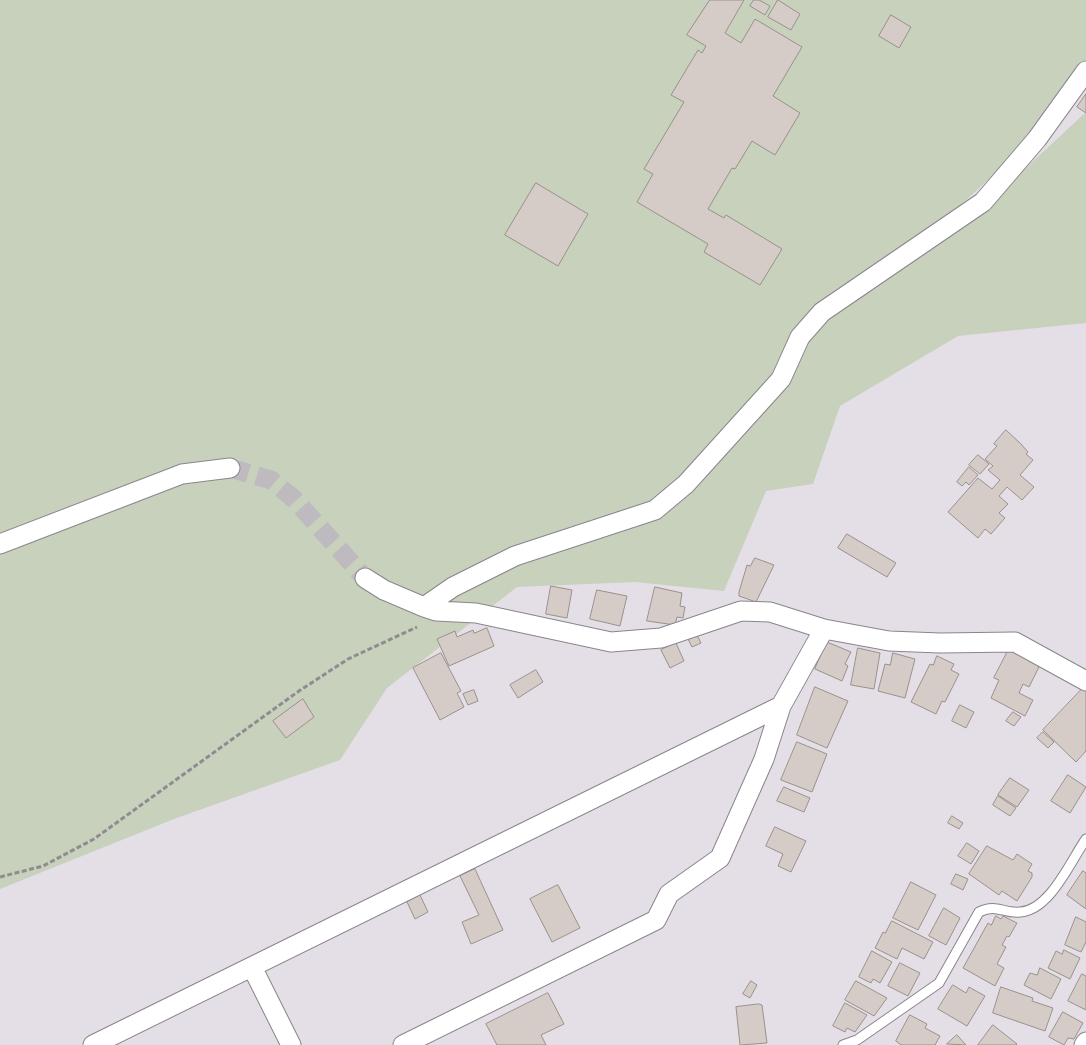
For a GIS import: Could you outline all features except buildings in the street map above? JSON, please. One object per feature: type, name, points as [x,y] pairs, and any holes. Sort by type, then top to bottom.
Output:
[{"type":"street","points":[[430,609],[453,587],[515,556],[655,510],[686,484],[781,379],[800,337],[822,312],[983,202],[1037,139],[1086,71]]},
{"type":"street","points":[[0,544],[182,474],[230,468]]},
{"type":"street","points":[[365,578],[384,590],[430,609],[476,612],[611,642],[661,638],[741,611],[770,612],[824,629],[889,642],[1015,642],[1086,681]]},
{"type":"street","points":[[403,1045],[656,920],[668,894],[720,858],[764,759],[781,706],[824,629]]},
{"type":"street","points":[[93,1045],[781,706]]},
{"type":"street","points":[[252,966],[290,1045]]},
{"type":"lane","points":[[843,1045],[857,1040],[939,982],[979,912],[989,907],[1017,913],[1028,911],[1049,897],[1086,839]]},
{"type":"path","points":[[0,877],[43,866],[94,839],[299,691],[348,659],[416,627],[430,609]]},
{"type":"green space","points":[[0,0],[1086,0],[1086,60],[1053,120],[925,238],[960,229],[1086,112],[1086,323],[958,336],[840,406],[813,484],[766,491],[724,591],[635,582],[517,587],[387,688],[340,760],[174,819],[0,889]]},
{"type":"tunnel","points":[[230,468],[271,480],[294,499],[365,578]]}]
